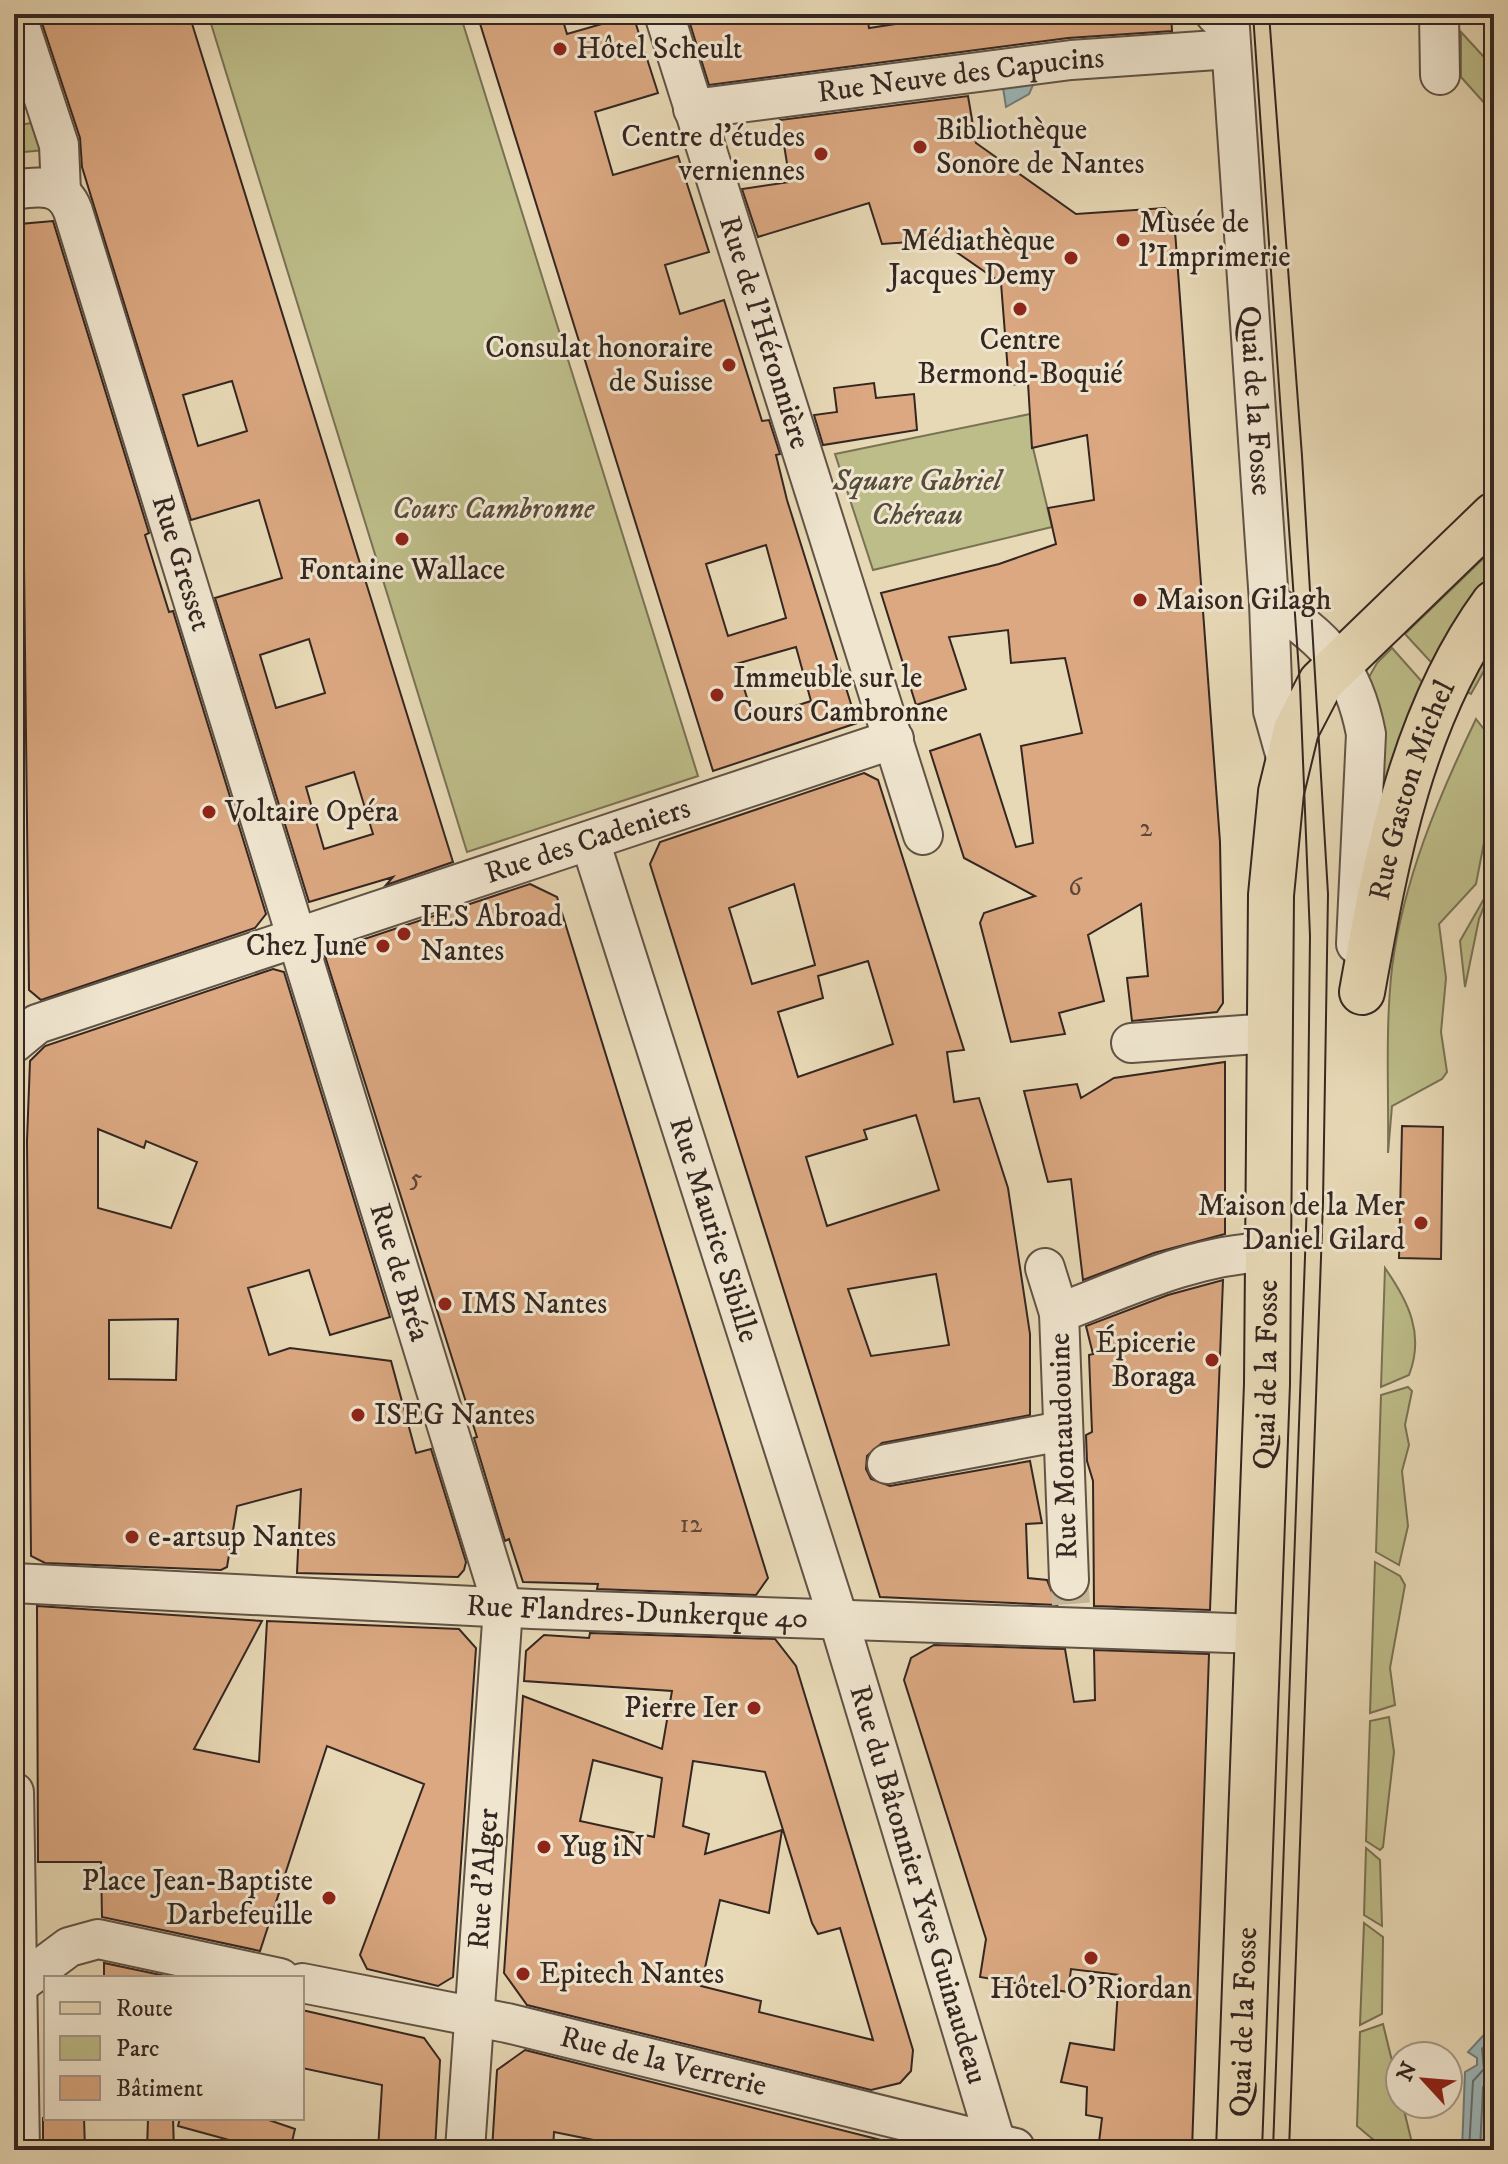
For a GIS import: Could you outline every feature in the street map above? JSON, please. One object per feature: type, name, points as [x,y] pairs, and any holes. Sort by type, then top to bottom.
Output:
[{"type":"main road","points":[[1287,761],[1307,706],[1339,661],[1494,515]]},
{"type":"main road","name":"Rue Gaston Michel","points":[[1362,992],[1387,856],[1405,794],[1446,689],[1466,647],[1494,603]]},
{"type":"main road","name":"Quai de la Fosse","points":[[1239,2150],[1260,1634],[1271,895],[1274,841],[1287,761]]},
{"type":"street","name":"Rue Gresset","points":[[16,14],[59,145],[61,192],[73,211],[295,937]]},
{"type":"street","name":"Rue de l'Héronnière","points":[[664,14],[923,835]]},
{"type":"street","name":"Quai de la Fosse","points":[[1215,14],[1230,28],[1269,602],[1273,711],[1287,761]]},
{"type":"street","points":[[1439,14],[1440,75]]},
{"type":"street","name":"Rue Neuve des Capucins","points":[[693,109],[1071,60],[1231,49]]},
{"type":"street","points":[[14,190],[45,187],[61,192]]},
{"type":"street","points":[[1269,602],[1310,629],[1339,661],[1354,686],[1366,734],[1355,963],[1362,992]]},
{"type":"street","name":"Rue des Cadeniers","points":[[14,1043],[37,1024],[894,739]]},
{"type":"street","name":"Rue Maurice Sibille","points":[[590,841],[838,1618]]},
{"type":"street","name":"Rue de Bréa","points":[[295,937],[503,1608]]},
{"type":"street","points":[[1131,1043],[1271,1033]]},
{"type":"street","name":"Rue Montaudouine","points":[[1059,1313],[1194,1263],[1230,1253],[1267,1252]]},
{"type":"street","name":"Rue Montaudouine","points":[[1045,1268],[1059,1313],[1071,1604]]},
{"type":"street","points":[[887,1464],[1062,1431]]},
{"type":"street","name":"Rue Flandres-Dunkerque 40","points":[[14,1583],[503,1608],[838,1618],[1071,1604],[1260,1634]]},
{"type":"street","name":"Rue d'Alger","points":[[465,2150],[503,1608]]},
{"type":"street","name":"Rue du Bâtonnier Yves Guinaudeau","points":[[838,1618],[1005,2148]]},
{"type":"street","points":[[14,1792],[20,2150]]},
{"type":"street","points":[[17,1998],[40,1965],[69,1947],[98,1939],[271,1976]]},
{"type":"street","name":"Rue de la Verrerie","points":[[304,1983],[474,2016],[1005,2148]]},
{"type":"green space","name":"Cours Cambronne","points":[[208,14],[460,14],[698,776],[467,852]]},
{"type":"green space","points":[[1461,32],[1494,68],[1494,114],[1461,77]]},
{"type":"green space","points":[[37,122],[44,150],[14,153],[14,126]]},
{"type":"green space","name":"Square Gabriel Chéreau","points":[[1030,414],[1033,448],[1052,527],[873,570],[835,454]]},
{"type":"green space","points":[[1494,548],[1494,585],[1442,674],[1405,634]]},
{"type":"green space","points":[[1494,618],[1494,653],[1471,694],[1456,686]]},
{"type":"green space","points":[[1392,648],[1432,693],[1379,840],[1369,677],[1377,663]]},
{"type":"green space","points":[[1476,719],[1494,742],[1494,816],[1487,827],[1476,884],[1439,924],[1446,978],[1441,1032],[1447,1072],[1442,1079],[1392,1106],[1388,1153],[1389,1014],[1397,936],[1424,840]]},
{"type":"green space","points":[[1494,873],[1494,882],[1479,919],[1465,987],[1460,941],[1489,890]]},
{"type":"green space","points":[[1385,1268],[1412,1318],[1415,1346],[1409,1375],[1381,1387]]},
{"type":"green space","points":[[1408,1387],[1412,1391],[1405,1425],[1409,1445],[1402,1471],[1408,1526],[1399,1565],[1376,1552],[1381,1395]]},
{"type":"green space","points":[[1375,1562],[1400,1576],[1405,1585],[1390,1668],[1395,1705],[1370,1713]]},
{"type":"green space","points":[[1389,1717],[1394,1752],[1383,1847],[1380,1850],[1366,1841],[1370,1721]]},
{"type":"green space","points":[[1366,1848],[1380,1860],[1382,1926],[1364,1915]]},
{"type":"green space","points":[[1364,1923],[1383,1937],[1382,2014],[1360,2025]]},
{"type":"green space","points":[[1383,2024],[1387,2040],[1384,2040],[1384,2120],[1406,2120],[1412,2143],[1405,2149],[1391,2150],[1357,2126],[1360,2032]]},
{"type":"water","points":[[1001,75],[1034,83],[1029,94],[1006,107]]},
{"type":"water","points":[[1494,1976],[1494,2150],[1462,2150],[1465,2072],[1477,2065],[1477,2058],[1468,2052],[1493,2025]]},
{"type":"building","points":[[39,14],[189,14],[453,862],[386,885],[393,877],[309,902],[215,598],[282,578],[259,500],[191,520],[82,167],[80,138]],"holes":[[[232,381],[247,431],[198,446],[183,395]],[[309,639],[325,693],[276,708],[260,655]],[[354,772],[373,834],[324,849],[306,787]]]},
{"type":"building","points":[[477,14],[561,14],[567,34],[633,15],[658,93],[595,112],[613,175],[678,156],[709,252],[665,265],[680,314],[724,300],[762,421],[769,420],[780,454],[776,455],[787,500],[857,723],[713,771]],"holes":[[[766,545],[786,618],[728,636],[706,564]],[[796,647],[811,701],[754,719],[736,664]]]},
{"type":"building","points":[[687,14],[867,14],[869,28],[961,14],[1171,14],[1172,31],[1068,38],[709,85]]},
{"type":"building","points":[[968,96],[976,143],[1076,214],[1165,208],[1174,217],[1220,842],[1223,1003],[1217,1012],[1132,1021],[1127,978],[1148,976],[1141,904],[1088,935],[1104,1001],[1059,1013],[1065,1034],[1011,1042],[980,923],[984,913],[1035,896],[964,858],[930,751],[980,734],[1016,847],[1033,843],[1021,746],[1082,733],[1065,658],[1011,663],[1008,630],[949,637],[966,689],[916,705],[881,593],[999,564],[1056,544],[1048,508],[1094,500],[1087,435],[1032,448],[1028,383],[1009,385],[1001,283],[939,240],[882,244],[869,203],[758,237],[742,189],[790,182],[780,120]]},
{"type":"building","points":[[53,221],[149,533],[145,535],[169,612],[173,611],[266,914],[255,928],[41,1000],[29,990],[20,224]]},
{"type":"building","points":[[874,383],[876,398],[914,394],[917,430],[823,445],[814,415],[837,412],[834,388]]},
{"type":"building","points":[[864,773],[878,780],[964,1050],[947,1052],[954,1102],[979,1098],[1008,1188],[1030,1334],[1030,1415],[882,1443],[867,1456],[866,1469],[871,1479],[890,1486],[1030,1461],[1042,1523],[1026,1524],[1028,1578],[1047,1580],[1057,1605],[880,1597],[650,864],[660,842]],"holes":[[[794,884],[815,965],[752,984],[729,908]],[[868,961],[893,1044],[798,1077],[778,1012],[823,998],[818,976]],[[916,1115],[939,1190],[827,1226],[806,1157],[867,1139],[864,1130]],[[936,1274],[949,1345],[871,1356],[848,1289]]]},
{"type":"building","points":[[530,884],[557,897],[768,1578],[756,1595],[597,1589],[598,1584],[523,1582],[509,1539],[505,1541],[474,1438],[477,1437],[325,956],[331,950]]},
{"type":"building","points":[[273,969],[284,972],[390,1317],[330,1335],[309,1270],[248,1288],[269,1355],[290,1348],[391,1361],[416,1453],[431,1449],[466,1562],[458,1577],[297,1573],[301,1489],[237,1506],[227,1567],[221,1570],[45,1563],[31,1556],[27,1141],[30,1061],[45,1046]],"holes":[[[98,1129],[144,1148],[146,1141],[197,1162],[171,1228],[98,1208]],[[178,1319],[176,1380],[109,1379],[109,1320]]]},
{"type":"building","points":[[1225,1062],[1225,1234],[1154,1253],[1083,1280],[1071,1179],[1048,1182],[1024,1091],[1077,1084],[1081,1098],[1114,1078]]},
{"type":"building","name":"Maison de la Mer Daniel Gilard","points":[[1402,1126],[1443,1127],[1441,1259],[1399,1258]]},
{"type":"building","points":[[1223,1280],[1210,1610],[1094,1606],[1093,1481],[1087,1461],[1086,1435],[1092,1432],[1089,1355],[1093,1354],[1086,1326],[1168,1295]]},
{"type":"building","points":[[37,1606],[262,1621],[194,1749],[259,1762],[267,1621],[459,1629],[476,1648],[453,1977],[438,1986],[367,1969],[360,1955],[424,1784],[327,1746],[260,1951],[102,1917],[101,1862],[38,1862]]},
{"type":"building","points":[[590,1633],[775,1639],[796,1666],[913,2050],[911,2071],[900,2083],[871,2090],[527,2005],[504,1973],[523,1696],[662,1749],[672,1691],[524,1681],[526,1651],[544,1635],[589,1638]],"holes":[[[593,1760],[662,1778],[654,1837],[580,1821]],[[693,1761],[765,1772],[812,1923],[818,1934],[840,1928],[873,2040],[759,2012],[761,2001],[701,1986],[720,1900],[769,1913],[782,1830],[705,1854],[709,1834],[683,1826]]]},
{"type":"building","points":[[934,1645],[1065,1649],[1074,1702],[1095,1700],[1094,1650],[1209,1654],[1192,2150],[1098,2150],[1102,2118],[1086,2115],[1087,2087],[1061,2082],[1070,2043],[1114,2050],[1119,1975],[1071,1969],[1068,1992],[980,1977],[986,1939],[904,1680],[911,1658]]},
{"type":"building","points":[[104,1963],[166,1976],[104,1976]]},
{"type":"building","points":[[304,2010],[424,2038],[440,2060],[435,2150],[378,2150],[382,2085],[304,2068]]},
{"type":"building","points":[[525,2050],[881,2140],[880,2150],[643,2150],[554,2132],[553,2150],[492,2150],[497,2070]]},
{"type":"building","points":[[43,2118],[84,2120],[85,2149],[43,2147]]},
{"type":"building","points":[[148,2120],[173,2120],[174,2150],[147,2150]]},
{"type":"building","points":[[180,2120],[269,2120],[295,2129],[290,2150],[250,2150],[251,2146],[178,2126]]},
{"type":"tunnel","points":[[1069,1580],[1071,1604]]},
{"type":"tram line","points":[[1253,14],[1300,686],[1310,936],[1307,1201],[1273,2150]]},
{"type":"tram line","points":[[1269,14],[1302,456],[1328,894],[1323,1202],[1289,2150]]},
{"type":"place","name":"Hôtel Scheult","points":[[560,49]]},
{"type":"place","name":"Bibliothèque Sonore de Nantes","points":[[920,147]]},
{"type":"place","name":"Centre d'études verniennes","points":[[821,154]]},
{"type":"place","name":"Musée de l'Imprimerie","points":[[1123,240]]},
{"type":"place","name":"Médiathèque Jacques Demy","points":[[1071,258]]},
{"type":"place","name":"Centre Bermond-Boquié","points":[[1020,309]]},
{"type":"place","name":"Consulat honoraire de Suisse","points":[[729,365]]},
{"type":"place","name":"Fontaine Wallace","points":[[402,539]]},
{"type":"place","name":"Maison Gilagh","points":[[1140,600]]},
{"type":"place","name":"Immeuble sur le Cours Cambronne","points":[[717,695]]},
{"type":"place","name":"Voltaire Opéra","points":[[209,812]]},
{"type":"place","name":"IES Abroad Nantes","points":[[404,934]]},
{"type":"place","name":"Chez June","points":[[383,946]]},
{"type":"place","name":"Maison de la Mer Daniel Gilard","points":[[1421,1223]]},
{"type":"place","name":"IMS Nantes","points":[[445,1304]]},
{"type":"place","name":"Épicerie Boraga","points":[[1212,1360]]},
{"type":"place","name":"ISEG Nantes","points":[[358,1415]]},
{"type":"place","name":"e-artsup Nantes","points":[[132,1537]]},
{"type":"place","name":"Pierre Ier","points":[[754,1708]]},
{"type":"place","name":"Yug iN","points":[[544,1847]]},
{"type":"place","name":"Place Jean-Baptiste Darbefeuille","points":[[329,1898]]},
{"type":"place","name":"Hôtel O'Riordan","points":[[1091,1958]]},
{"type":"place","name":"Epitech Nantes","points":[[523,1974]]}]
